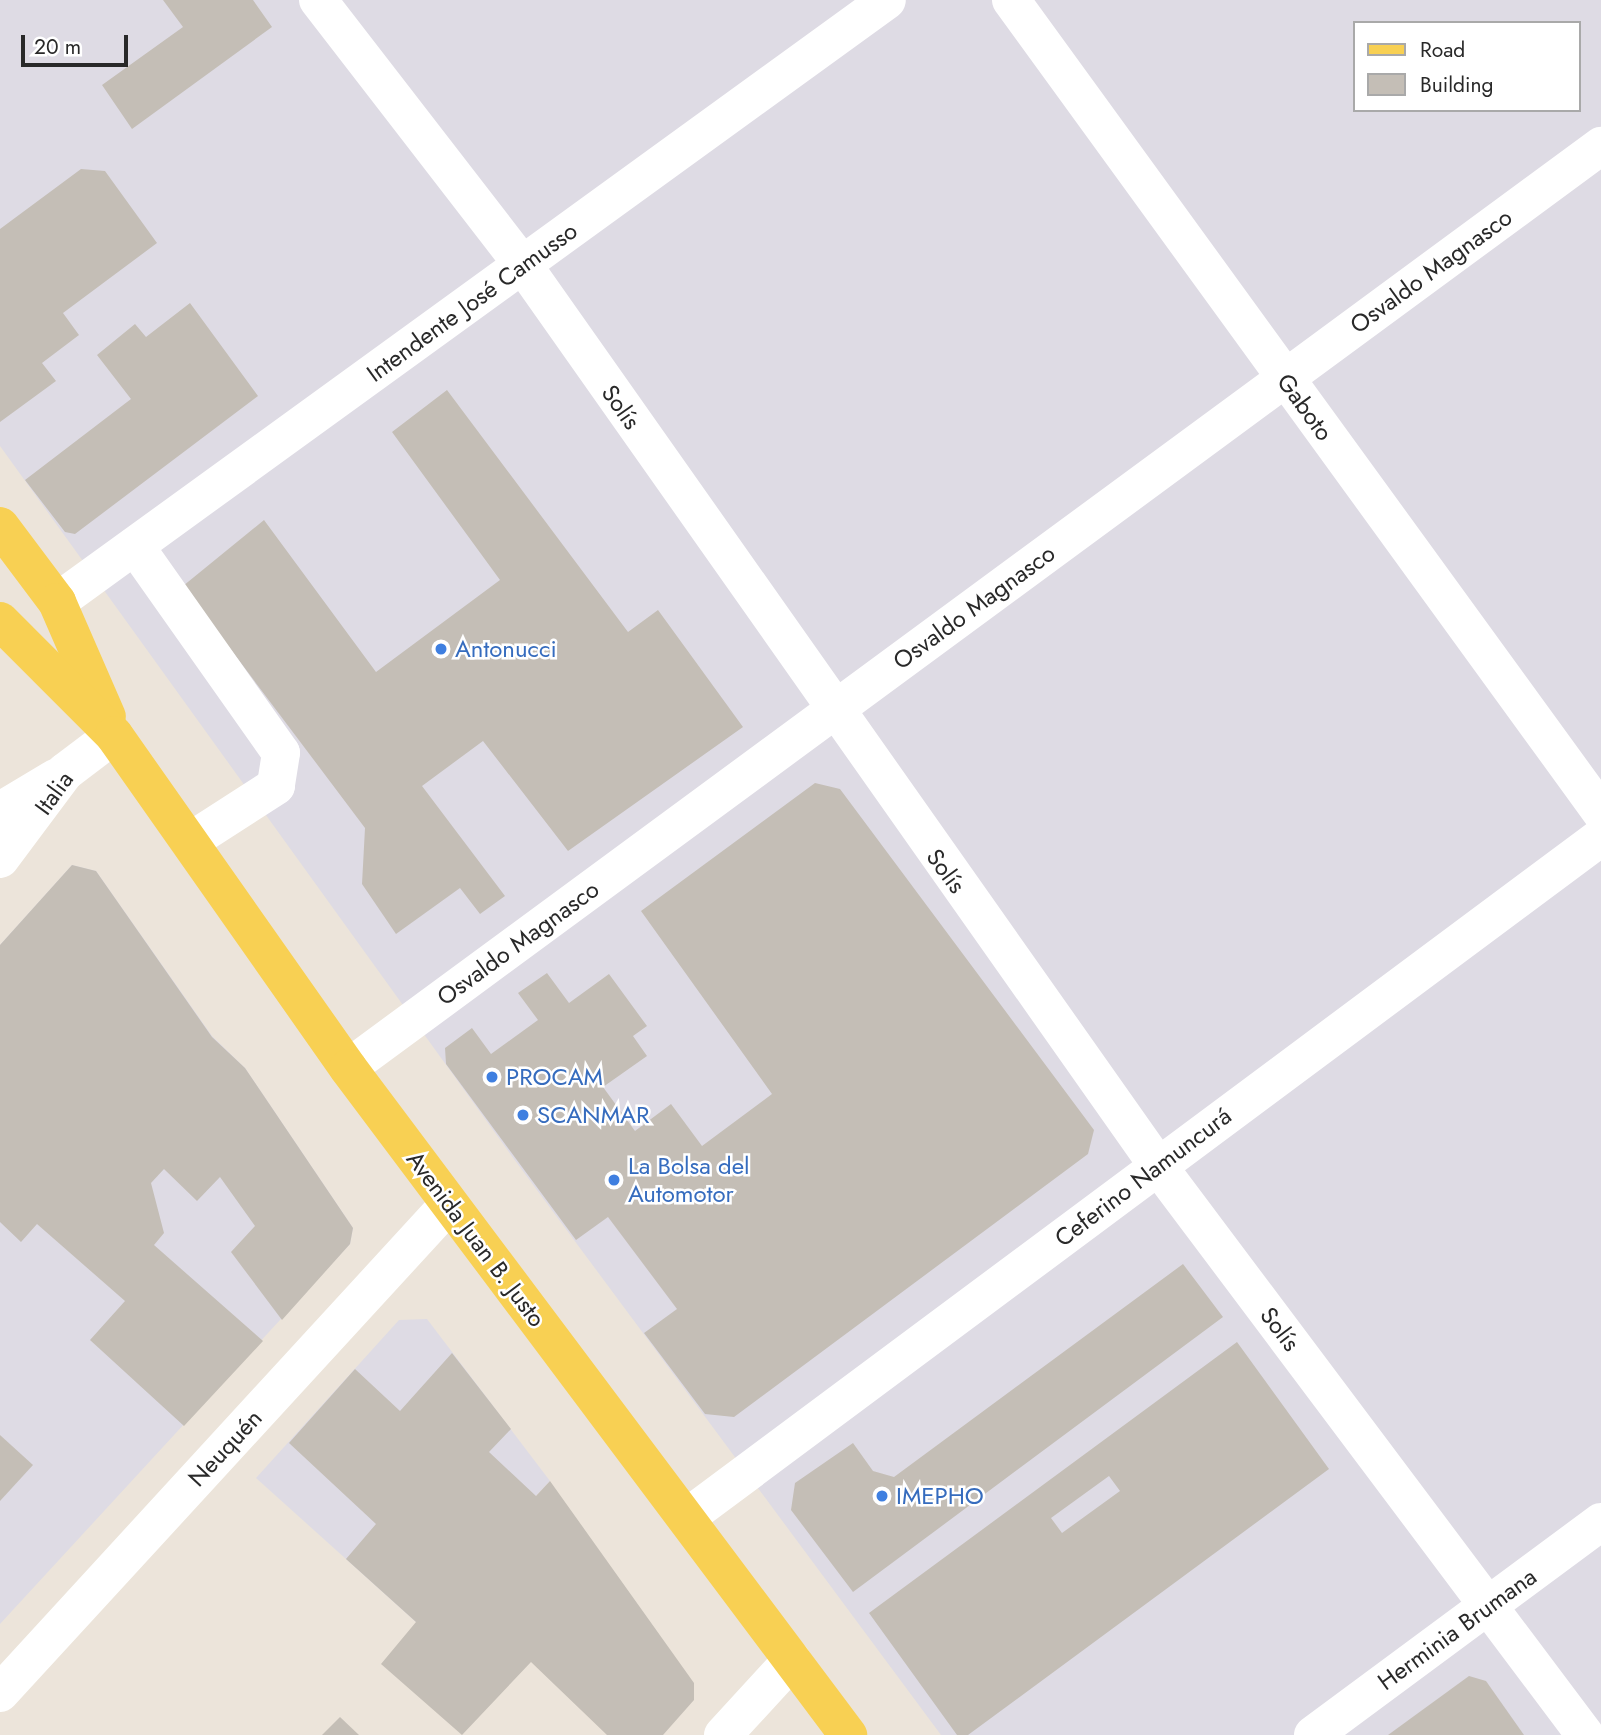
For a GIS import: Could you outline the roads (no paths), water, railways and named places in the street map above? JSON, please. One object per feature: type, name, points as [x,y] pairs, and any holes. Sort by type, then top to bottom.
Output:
[{"type":"main road","name":"Avenida Juan B. Justo","points":[[0,526],[57,603],[114,735]]},
{"type":"main road","name":"Avenida Juan B. Justo","points":[[0,621],[114,735],[348,1068],[848,1735]]},
{"type":"street","name":"Solís","points":[[318,0],[523,265],[832,712],[1158,1166],[1585,1735]]},
{"type":"street","name":"Intendente José Camusso","points":[[57,603],[887,0]]},
{"type":"street","name":"Gaboto","points":[[1011,0],[1601,812]]},
{"type":"street","name":"Osvaldo Magnasco","points":[[348,1068],[1601,146]]},
{"type":"street","points":[[135,546],[281,753],[276,786],[189,842]]},
{"type":"street","name":"Italia","points":[[0,859],[65,772],[114,735]]},
{"type":"street","points":[[0,811],[65,772]]},
{"type":"street","name":"Ceferino Namuncurá","points":[[686,1518],[1601,837]]},
{"type":"street","name":"Neuquén","points":[[0,1693],[449,1204]]},
{"type":"street","name":"Herminia Brumana","points":[[1313,1735],[1601,1522]]},
{"type":"street","points":[[723,1735],[792,1660]]},
{"type":"place","name":"Antonucci","points":[[441,649]]},
{"type":"place","name":"PROCAM","points":[[492,1077]]},
{"type":"place","name":"SCANMAR","points":[[523,1115]]},
{"type":"place","name":"La Bolsa del Automotor","points":[[614,1180]]},
{"type":"place","name":"IMEPHO","points":[[882,1496]]}]
